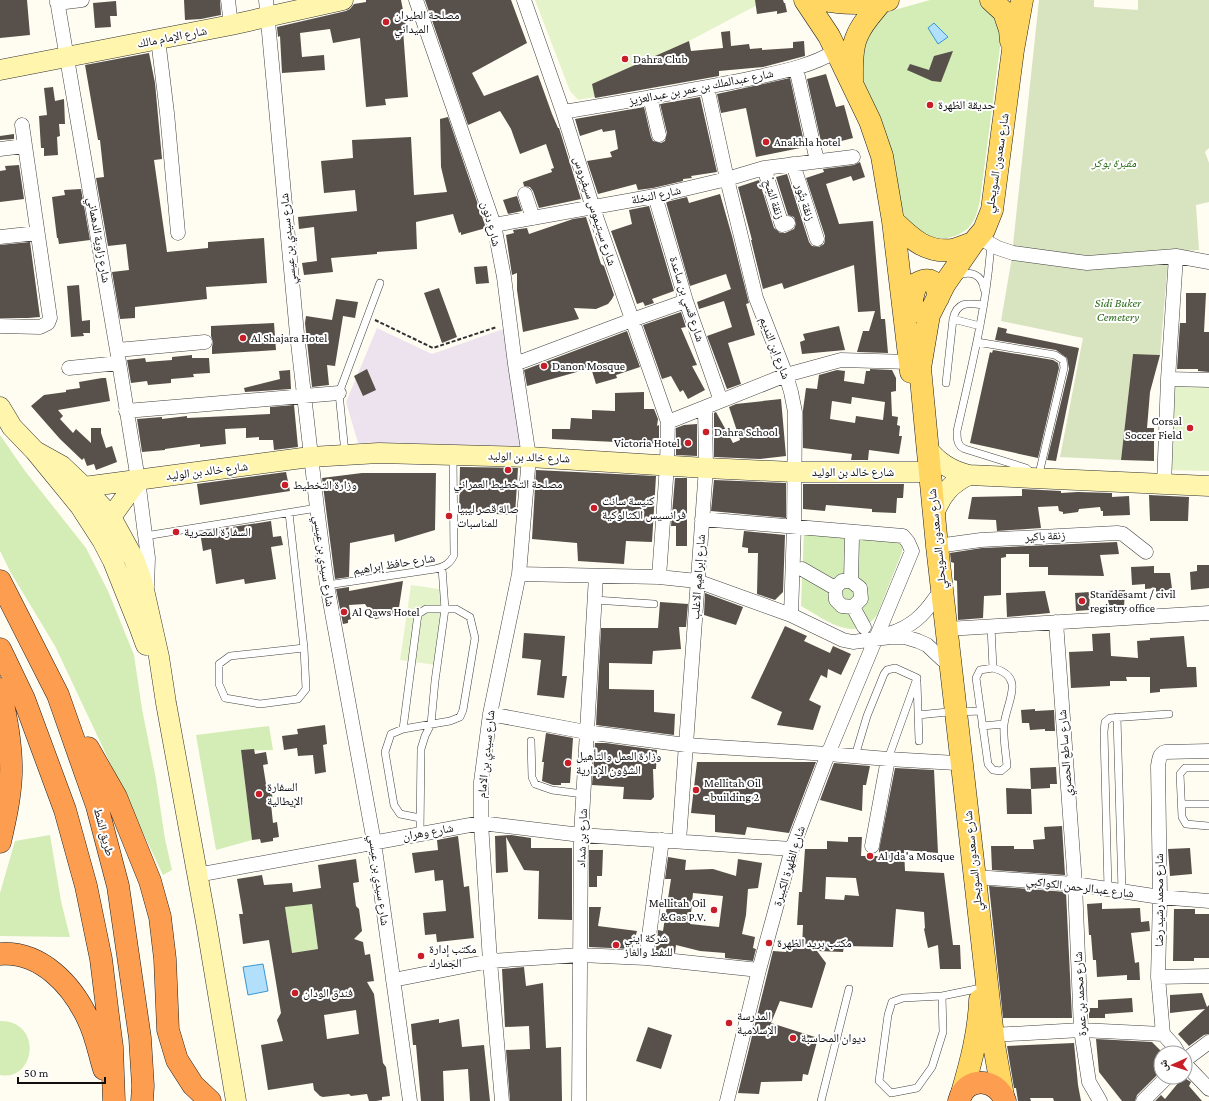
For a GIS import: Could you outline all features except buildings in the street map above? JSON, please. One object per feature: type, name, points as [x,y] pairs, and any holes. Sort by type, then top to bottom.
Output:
[{"type":"highway","name":"طريق الشط","points":[[0,581],[58,695],[97,806],[118,886],[140,1038],[143,1086],[142,1101]]},
{"type":"highway","points":[[0,648],[24,699],[65,810],[86,886],[101,959],[112,1047],[113,1101]]},
{"type":"highway","points":[[0,689],[9,740],[11,775],[7,812],[0,842]]},
{"type":"highway","points":[[58,695],[116,797],[150,881],[160,917],[165,959],[168,1030],[177,1060],[193,1085],[210,1101]]},
{"type":"highway","points":[[0,954],[26,957],[49,969],[68,987],[88,1019],[113,1101]]},
{"type":"highway","points":[[140,1038],[155,1101]]},
{"type":"highway","points":[[958,1098],[968,1087],[976,1083],[984,1083],[992,1085],[999,1090],[1004,1099]]},
{"type":"main road","name":"شارع سعدون السويحلي","points":[[805,0],[829,36],[870,121],[882,156],[893,221],[943,660],[952,712],[975,876],[987,1044],[958,1098]]},
{"type":"main road","points":[[825,0],[840,2],[884,1]]},
{"type":"main road","points":[[991,0],[1004,12],[1010,30],[1013,50]]},
{"type":"main road","name":"شارع سعدون السويحلي","points":[[1004,1099],[979,1014],[981,988],[956,763],[947,630],[927,448],[920,368],[929,315],[941,292],[986,234],[1013,50],[1022,0]]},
{"type":"main road","points":[[852,83],[853,49],[856,36],[864,23],[884,1]]},
{"type":"main road","points":[[893,221],[913,240],[928,248],[952,250],[986,234]]},
{"type":"main road","points":[[910,362],[912,299],[916,284],[923,280],[929,280],[935,284],[941,292]]},
{"type":"street","points":[[57,2],[82,0]]},
{"type":"street","points":[[228,0],[231,25]]},
{"type":"street","name":"شارع الإمام مالك","points":[[0,70],[231,25],[267,8],[344,0]]},
{"type":"street","name":"شارع دنون","points":[[416,0],[494,225],[504,278],[529,456]]},
{"type":"street","name":"شارع سبتيموس سيفيروس","points":[[524,0],[563,112],[593,208],[668,422]]},
{"type":"street","name":"شارع زاوية الدهماني","points":[[57,2],[68,57],[138,480],[145,536],[141,559]]},
{"type":"street","name":"شارع سيدي بن عيسي","points":[[267,8],[297,334],[305,396],[310,458],[326,585],[374,842],[410,1101]]},
{"type":"street","points":[[158,39],[167,113],[178,233]]},
{"type":"street","name":"شارع عبدالملك بن عمر بن عبدالعزيز","points":[[563,112],[706,87],[796,68],[826,57],[836,51]]},
{"type":"street","points":[[796,68],[817,161]]},
{"type":"street","name":"شارع ابن النديم","points":[[706,87],[756,298],[786,375],[795,412],[794,526],[790,615]]},
{"type":"street","points":[[650,97],[659,135]]},
{"type":"street","points":[[0,326],[40,327],[48,322],[50,318],[22,125]]},
{"type":"street","points":[[0,149],[24,146]]},
{"type":"street","name":"شارع النخلة","points":[[494,225],[654,196],[727,179],[764,168],[853,157]]},
{"type":"street","name":"زنقة بتٌور","points":[[793,164],[817,239]]},
{"type":"street","name":"ْزنقة الشِحٍ","points":[[764,168],[782,225],[788,223]]},
{"type":"street","points":[[525,194],[533,218]]},
{"type":"street","name":"شارع قسي بن ساعدة","points":[[654,196],[686,301],[721,401]]},
{"type":"street","points":[[0,237],[37,233]]},
{"type":"street","points":[[986,234],[1013,253],[1087,262],[1176,256],[1209,262]]},
{"type":"street","points":[[1164,485],[1168,379],[1176,256]]},
{"type":"street","points":[[515,364],[686,301]]},
{"type":"street","points":[[69,368],[118,356],[205,342]]},
{"type":"street","points":[[659,576],[667,465],[668,422],[786,375],[841,360],[910,362]]},
{"type":"street","points":[[1168,379],[1209,380]]},
{"type":"street","points":[[126,411],[339,393]]},
{"type":"street","points":[[0,407],[12,427],[35,451],[80,506],[102,540],[113,561],[139,626],[166,703]]},
{"type":"street","name":"شارع إبراهيم الاغلب","points":[[679,841],[706,468],[705,408]]},
{"type":"street","points":[[927,448],[932,455],[945,466],[952,470],[969,475],[1209,486]]},
{"type":"street","points":[[35,451],[62,466],[84,486],[111,517],[141,559],[142,581],[159,657],[236,1101]]},
{"type":"street","name":"شارع خالد بن الوليد","points":[[84,486],[310,458],[379,453],[529,456],[706,468],[794,472],[922,472]]},
{"type":"street","name":"شارع سيدي بن الامام","points":[[502,1101],[490,961],[481,823],[481,782],[490,714],[519,574],[529,456]]},
{"type":"street","points":[[934,514],[938,503],[947,490],[959,479],[969,475]]},
{"type":"street","points":[[102,540],[111,517],[138,480]]},
{"type":"street","name":"شارع الظهرة الكبيرة","points":[[702,519],[902,536],[908,542],[912,551],[828,754],[792,849],[759,970],[727,1101]]},
{"type":"street","name":"زنقة باكير","points":[[938,546],[981,540],[1117,532],[1127,537],[1146,552]]},
{"type":"street","points":[[852,537],[852,581]]},
{"type":"street","points":[[113,561],[141,559]]},
{"type":"street","points":[[802,568],[835,588]]},
{"type":"street","points":[[519,574],[659,576],[697,581],[790,615],[843,640],[853,642],[890,637],[905,637],[918,640],[927,645],[943,660]]},
{"type":"street","name":"شارع بن شداد","points":[[579,1101],[581,835],[596,576]]},
{"type":"street","points":[[842,581],[852,581],[860,588],[861,599],[853,607],[842,606],[836,600],[835,588],[842,581]]},
{"type":"street","points":[[875,639],[895,632],[914,622],[926,611],[936,597]]},
{"type":"street","points":[[853,607],[864,627]]},
{"type":"street","points":[[947,630],[1056,622],[1209,614]]},
{"type":"street","name":"شارع ساطع الحصري","points":[[1056,622],[1075,884]]},
{"type":"street","points":[[490,714],[586,732],[686,745],[956,763]]},
{"type":"street","name":"شارع محمد رشيد رضا","points":[[1163,1034],[1158,977],[1160,897],[1158,766],[1162,753],[1209,751]]},
{"type":"street","points":[[872,846],[888,759]]},
{"type":"street","name":"شارع وهران","points":[[197,875],[481,823],[581,835],[792,849]]},
{"type":"street","points":[[646,958],[662,840]]},
{"type":"street","name":"شارع عبدالرحمن الكواكبي","points":[[975,876],[1075,884],[1160,897],[1209,901]]},
{"type":"street","name":"شارع محمد بن عمرة","points":[[1075,884],[1081,1030],[1089,1082],[1100,1101]]},
{"type":"street","points":[[393,980],[490,961],[580,955],[646,958],[759,970]]},
{"type":"street","points":[[1158,977],[1209,976]]},
{"type":"street","points":[[987,1044],[1081,1030],[1163,1034],[1173,1045]]},
{"type":"street","points":[[1193,1054],[1209,1042]]},
{"type":"street","points":[[1193,1072],[1209,1089]]},
{"type":"street","points":[[1143,1101],[1159,1085]]},
{"type":"lane","points":[[986,234],[985,293],[977,342],[957,431],[959,446],[1026,468],[1031,471],[1036,478]]},
{"type":"lane","points":[[941,292],[960,275],[973,273],[982,281],[985,293]]},
{"type":"lane","points":[[346,455],[339,393],[380,283]]},
{"type":"lane","points":[[946,382],[953,319],[956,310],[962,305],[971,303],[983,305]]},
{"type":"lane","points":[[953,319],[980,326]]},
{"type":"lane","points":[[977,342],[1056,355],[1062,360],[1064,368],[1036,478]]},
{"type":"lane","name":"شارع حافظ إبراهيم","points":[[326,585],[442,568],[451,562],[454,555],[453,455]]},
{"type":"lane","points":[[145,536],[316,508]]},
{"type":"lane","points":[[289,513],[304,648],[306,688],[298,699],[260,704],[225,698],[219,684],[219,664],[230,656],[304,648]]},
{"type":"lane","points":[[420,834],[421,749],[431,724],[435,681],[445,609],[442,568]]},
{"type":"lane","points":[[595,600],[654,604]]},
{"type":"lane","points":[[403,729],[418,614],[426,609],[456,609],[470,617],[475,638],[463,710],[460,717],[450,721],[403,729],[391,734],[385,752],[394,805],[400,814],[420,818]]},
{"type":"lane","points":[[991,627],[993,668]]},
{"type":"lane","points":[[855,756],[867,716],[887,670],[895,668],[917,678]]},
{"type":"lane","points":[[993,668],[1002,670],[1010,676],[1013,690],[1004,724],[1006,766],[1000,771],[993,770],[988,764],[980,711],[976,678],[980,670],[993,668]]},
{"type":"lane","points":[[917,678],[919,741]]},
{"type":"lane","points":[[888,759],[917,678]]},
{"type":"lane","points":[[918,715],[980,711]]},
{"type":"lane","points":[[1115,890],[1104,732],[1105,722],[1110,718],[1117,717],[1169,714]]},
{"type":"lane","points":[[1115,890],[1117,717]]},
{"type":"lane","points":[[982,726],[1004,724]]},
{"type":"lane","points":[[531,741],[532,777],[535,784],[552,790],[583,794]]},
{"type":"lane","points":[[1208,826],[1186,824],[1182,817],[1180,774],[1185,768],[1209,768]]},
{"type":"lane","points":[[1182,804],[1209,804]]},
{"type":"lane","points":[[942,996],[943,1032],[932,1067],[917,1088],[891,1094],[879,1081],[888,1015],[892,1002],[903,998],[942,996],[981,988]]},
{"type":"lane","points":[[821,1101],[849,989]]},
{"type":"path","points":[[368,316],[433,348],[510,323]]},
{"type":"shaded area","points":[[377,328],[432,354],[506,328],[524,448],[358,443],[346,402]]},
{"type":"green space","name":"Dahra Club","points":[[535,0],[767,0],[689,41],[696,78],[578,100],[570,91]]},
{"type":"green space","points":[[930,0],[983,0],[990,7],[1002,32],[978,210],[974,220],[967,229],[955,236],[947,238],[933,237],[921,232],[905,217],[860,75],[864,38],[887,12]]},
{"type":"green space","name":"مقبرة بوكر","points":[[1039,0],[1094,0],[1094,7],[1138,10],[1138,0],[1209,0],[1209,148],[1205,152],[1209,163],[1209,202],[1196,205],[1199,250],[1086,259],[1015,248],[1013,245]]},
{"type":"green space","name":"Sidi Buker Cemetery","points":[[1012,257],[1168,260],[1160,355],[1133,354],[1121,460],[1060,457],[1083,338],[1001,321]]},
{"type":"green space","name":"Corsal Soccer Field","points":[[1173,385],[1209,386],[1209,471],[1170,470]]},
{"type":"green space","points":[[0,435],[25,471],[86,548],[108,591],[134,655],[142,709],[156,779],[165,839],[172,870],[163,875],[55,646],[11,573],[0,551]]},
{"type":"green space","points":[[804,531],[900,542],[902,545],[902,552],[877,615],[868,624],[859,628],[850,629],[840,627],[801,606]]},
{"type":"green space","points":[[411,585],[446,590],[436,665],[400,660]]},
{"type":"green space","points":[[269,726],[273,750],[241,751],[252,840],[216,850],[196,735]]},
{"type":"green space","points":[[50,835],[61,901],[70,937],[0,936],[0,893],[15,841]]},
{"type":"green space","points":[[312,903],[318,949],[292,953],[285,907]]},
{"type":"green space","points":[[0,1021],[14,1024],[23,1030],[29,1040],[30,1051],[27,1061],[21,1070],[12,1075],[0,1075]]},
{"type":"water","points":[[934,23],[948,37],[938,44],[928,28]]},
{"type":"water","points":[[263,964],[268,991],[248,995],[243,967]]},
{"type":"place","name":"مصلحة الطيران الميداني","points":[[386,22]]},
{"type":"place","name":"Dahra Club","points":[[625,59]]},
{"type":"place","name":"حديقة الظهرة","points":[[930,105]]},
{"type":"place","name":"Anakhla hotel","points":[[766,142]]},
{"type":"place","name":"Al Shajara Hotel","points":[[243,338]]},
{"type":"place","name":"Danon Mosque","points":[[544,366]]},
{"type":"place","name":"Corsal Soccer Field","points":[[1190,428]]},
{"type":"place","name":"Dahra School","points":[[706,432]]},
{"type":"place","name":"Victoria Hotel","points":[[688,443]]},
{"type":"place","name":"مصلحة التخطيط العمراني","points":[[508,470]]},
{"type":"place","name":"وزارة التخطيط","points":[[285,485]]},
{"type":"place","name":"كنيسة سانت فرانسيس الكثالوكية","points":[[594,508]]},
{"type":"place","name":"صالة قصر ليبيا للمناسبات","points":[[449,516]]},
{"type":"place","name":"السفارة المصرية","points":[[176,532]]},
{"type":"place","name":"Standesamt / civil registry office","points":[[1082,601]]},
{"type":"place","name":"Al Qaws Hotel","points":[[344,612]]},
{"type":"place","name":"وزارة العمل والتأهيل الشؤون الإدارية","points":[[568,763]]},
{"type":"place","name":"Mellitah Oil - building 2","points":[[696,790]]},
{"type":"place","name":"السفارة الإيطالية","points":[[259,794]]},
{"type":"place","name":"Al Jda'a Mosque","points":[[870,856]]},
{"type":"place","name":"Mellitah Oil &Gas P.V.","points":[[714,910]]},
{"type":"place","name":"مكتب بريد الظهرة","points":[[769,943]]},
{"type":"place","name":"شركة ايني للنفط والغاز","points":[[616,945]]},
{"type":"place","name":"مكتب إدارة الجمارك","points":[[421,956]]},
{"type":"place","name":"فندق الودان","points":[[295,993]]},
{"type":"place","name":"المدرسة الإسلامية","points":[[729,1023]]},
{"type":"place","name":"ديوان المحاسبة","points":[[793,1038]]}]
